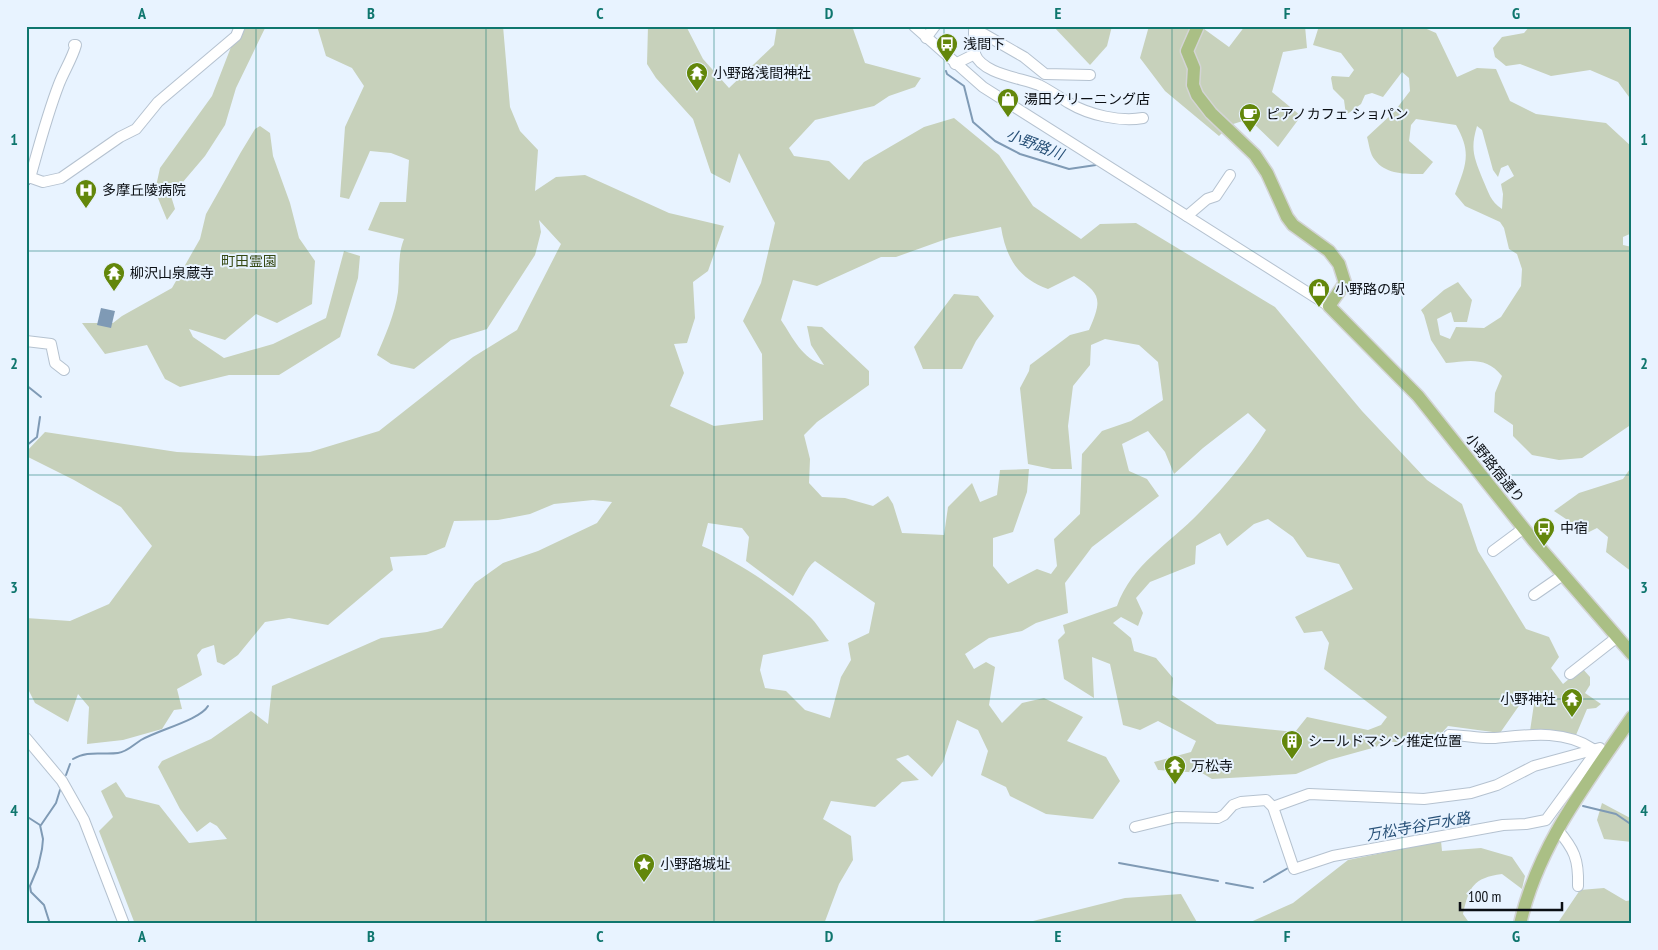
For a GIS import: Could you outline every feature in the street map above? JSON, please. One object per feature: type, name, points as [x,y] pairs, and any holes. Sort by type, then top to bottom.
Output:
[{"type":"main road","points":[[1198,26],[1187,51],[1194,68],[1195,92],[1211,113],[1259,159],[1291,222],[1325,246],[1337,260],[1345,283],[1329,306]]},
{"type":"main road","name":"小野路宿通り","points":[[1329,306],[1418,396],[1524,528],[1616,638],[1632,654]]},
{"type":"main road","points":[[1520,924],[1534,877],[1557,829],[1600,749],[1632,717]]},
{"type":"street","points":[[74,44],[76,45],[73,54],[47,119],[28,177],[48,182],[61,178],[120,137],[136,129],[158,102],[236,36],[240,26]]},
{"type":"street","points":[[914,26],[983,87],[1329,306]]},
{"type":"street","points":[[926,38],[935,26]]},
{"type":"street","points":[[1090,75],[1045,74],[1024,57],[974,30],[975,54],[978,60],[1002,75],[1037,84],[1074,105],[1108,117],[1143,118]]},
{"type":"street","points":[[955,64],[975,54]]},
{"type":"street","points":[[1187,216],[1207,199],[1216,196],[1230,175]]},
{"type":"street","points":[[26,341],[50,344],[55,364],[64,370]]},
{"type":"street","points":[[1493,550],[1524,528]]},
{"type":"street","points":[[1534,595],[1563,575]]},
{"type":"street","points":[[1570,674],[1616,638]]},
{"type":"street","points":[[1449,735],[1494,738],[1531,733],[1553,735],[1600,749]]},
{"type":"street","points":[[26,738],[62,781],[84,820],[124,924]]},
{"type":"street","points":[[1135,827],[1176,818],[1218,818],[1224,815],[1233,805],[1241,802],[1266,800],[1273,806],[1294,869],[1333,856],[1503,825],[1526,824],[1546,820],[1600,749]]},
{"type":"street","points":[[1273,806],[1309,794],[1424,799],[1472,793],[1497,785],[1534,766],[1600,749]]},
{"type":"street","points":[[1557,829],[1574,852],[1578,871],[1578,886]]},
{"type":"green space","points":[[244,26],[266,26],[236,88],[225,125],[205,156],[171,196],[175,209],[167,220],[155,191],[160,168],[212,96],[231,47]]},
{"type":"green space","points":[[317,26],[503,26],[510,107],[520,131],[538,150],[535,191],[556,177],[585,175],[669,213],[724,226],[708,271],[693,282],[695,318],[687,343],[674,344],[684,373],[670,406],[714,426],[763,420],[762,354],[743,321],[761,283],[775,223],[739,153],[730,183],[711,173],[693,119],[656,78],[647,64],[648,26],[686,26],[703,59],[729,88],[774,45],[777,26],[852,26],[865,63],[921,78],[915,87],[889,96],[874,106],[815,120],[789,148],[794,156],[829,161],[849,180],[864,162],[924,127],[954,118],[999,155],[1033,206],[1081,239],[1100,224],[1136,223],[1275,307],[1362,411],[1427,480],[1462,504],[1478,551],[1526,629],[1549,637],[1559,657],[1551,668],[1563,684],[1582,668],[1590,677],[1590,685],[1585,693],[1601,704],[1596,708],[1587,709],[1576,735],[1530,731],[1534,704],[1523,700],[1500,733],[1448,726],[1431,745],[1383,741],[1376,747],[1329,760],[1296,774],[1212,779],[1202,773],[1158,770],[1154,762],[1191,752],[1196,741],[1158,721],[1140,730],[1123,725],[1110,664],[1092,657],[1094,698],[1064,679],[1058,640],[1065,633],[1063,625],[1117,606],[1132,578],[1142,566],[1199,513],[1235,473],[1266,430],[1248,413],[1203,448],[1174,474],[1165,452],[1148,431],[1122,444],[1129,471],[1147,479],[1159,496],[1092,547],[1065,583],[1068,613],[1036,623],[1022,631],[989,638],[965,654],[974,669],[986,662],[995,667],[989,705],[1002,723],[1022,703],[1044,698],[1083,717],[1067,741],[1106,757],[1120,781],[1093,819],[1046,814],[1010,796],[1006,787],[981,775],[988,751],[978,730],[957,720],[943,762],[932,777],[908,755],[896,759],[919,780],[902,782],[875,807],[831,801],[823,819],[851,836],[853,860],[839,884],[824,924],[135,924],[99,831],[113,817],[101,791],[116,782],[126,797],[159,805],[189,843],[227,839],[217,826],[210,822],[197,832],[180,809],[158,767],[162,761],[211,739],[251,711],[268,724],[272,686],[381,638],[427,632],[442,628],[475,583],[503,563],[538,551],[597,523],[612,502],[593,500],[554,504],[530,514],[498,520],[454,521],[445,547],[426,555],[390,557],[393,570],[328,625],[289,618],[265,622],[238,655],[224,665],[217,662],[214,645],[202,649],[197,655],[202,675],[177,689],[182,709],[174,710],[162,729],[123,740],[87,744],[89,707],[78,694],[68,722],[35,703],[26,685],[26,618],[70,621],[109,604],[152,546],[121,507],[74,480],[26,456],[26,452],[45,432],[177,452],[257,456],[310,452],[379,431],[473,357],[517,330],[561,244],[539,220],[541,232],[535,255],[487,329],[451,340],[414,369],[391,364],[377,355],[397,300],[400,258],[404,239],[368,230],[380,202],[406,202],[409,160],[391,153],[370,151],[349,199],[340,197],[345,127],[364,86],[352,68],[326,56]],"holes":[[[1001,227],[1010,257],[1021,273],[1029,279],[1048,289],[1074,276],[1090,288],[1097,298],[1096,311],[1089,330],[1070,335],[1030,365],[1020,388],[1028,464],[1052,469],[1072,469],[1068,426],[1073,386],[1090,365],[1091,345],[1105,339],[1139,345],[1158,362],[1163,400],[1131,421],[1102,431],[1082,454],[1080,514],[1054,539],[1057,566],[1051,574],[1037,569],[1008,584],[993,566],[993,538],[1013,532],[1027,492],[1029,469],[1000,470],[997,495],[980,502],[972,483],[948,507],[944,535],[902,533],[893,504],[888,496],[873,506],[845,498],[822,497],[809,483],[810,459],[804,435],[817,422],[869,385],[869,371],[822,327],[807,326],[811,345],[824,365],[816,362],[804,353],[781,320],[793,280],[817,286],[881,257],[896,257],[949,238]],[[1268,519],[1293,537],[1307,557],[1339,564],[1353,589],[1295,617],[1304,633],[1322,631],[1329,643],[1324,669],[1387,717],[1381,725],[1368,730],[1307,717],[1295,732],[1217,724],[1172,695],[1173,678],[1156,658],[1134,651],[1131,638],[1113,623],[1121,617],[1138,626],[1143,613],[1136,598],[1150,582],[1195,564],[1196,546],[1220,533],[1227,546],[1254,524]],[[708,523],[742,528],[749,537],[746,561],[793,596],[805,573],[815,561],[875,603],[869,633],[848,643],[851,660],[841,677],[830,718],[805,710],[786,691],[765,688],[760,670],[763,655],[829,641],[812,619],[785,596],[744,568],[702,546]]]},
{"type":"green space","points":[[1053,26],[1112,26],[1107,46],[1090,65]]},
{"type":"green space","points":[[1149,26],[1200,26],[1229,47],[1245,26],[1305,26],[1307,48],[1283,52],[1272,92],[1301,116],[1278,147],[1249,119],[1230,125],[1219,136],[1165,91],[1140,58]]},
{"type":"green space","points":[[1319,26],[1420,26],[1436,33],[1457,77],[1477,68],[1496,69],[1510,101],[1536,114],[1606,123],[1632,147],[1632,233],[1623,237],[1623,245],[1632,247],[1632,424],[1582,458],[1559,460],[1532,455],[1513,436],[1513,425],[1494,412],[1495,393],[1502,376],[1490,365],[1477,361],[1446,363],[1431,340],[1421,310],[1444,290],[1458,282],[1472,300],[1467,322],[1454,322],[1451,312],[1437,319],[1440,335],[1450,339],[1456,327],[1484,328],[1501,317],[1521,286],[1522,269],[1517,254],[1509,249],[1504,228],[1500,222],[1465,206],[1455,194],[1466,159],[1464,144],[1456,125],[1416,119],[1411,125],[1409,141],[1433,162],[1423,174],[1397,173],[1385,169],[1373,158],[1367,137],[1394,112],[1410,91],[1409,78],[1402,72],[1383,97],[1372,93],[1365,95],[1361,104],[1346,115],[1344,100],[1333,89],[1331,78],[1332,76],[1349,77],[1354,70],[1341,53],[1313,45]],"holes":[[[1477,126],[1482,130],[1493,170],[1498,177],[1501,168],[1508,165],[1514,176],[1501,184],[1503,194],[1502,209],[1490,196],[1475,159],[1473,148]]]},
{"type":"green space","points":[[1530,26],[1632,26],[1632,101],[1618,82],[1590,70],[1551,76],[1520,64],[1506,66],[1495,57],[1493,48],[1502,37],[1524,33]]},
{"type":"green space","name":"町田霊園","points":[[260,126],[270,133],[273,156],[290,203],[299,238],[315,261],[312,304],[277,323],[256,314],[225,340],[189,329],[193,337],[224,358],[273,344],[326,318],[344,251],[360,256],[358,278],[340,337],[279,375],[229,375],[180,387],[165,379],[147,345],[105,354],[82,323],[113,323],[172,288],[200,239],[206,214],[255,129]]},
{"type":"green space","points":[[954,294],[978,296],[994,316],[976,341],[962,369],[923,369],[914,347]]},
{"type":"green space","points":[[1632,466],[1632,572],[1606,552],[1608,537],[1597,528],[1587,533],[1554,511],[1579,493],[1623,479]]},
{"type":"green space","points":[[1602,803],[1632,819],[1632,842],[1604,839],[1597,820]]},
{"type":"green space","points":[[1441,841],[1442,851],[1481,848],[1512,857],[1525,876],[1522,889],[1502,874],[1478,881],[1470,891],[1463,914],[1470,924],[1246,924],[1293,903],[1348,860]]},
{"type":"green space","points":[[1604,888],[1626,901],[1632,900],[1632,924],[1557,924],[1580,890]]},
{"type":"green space","points":[[1181,894],[1198,924],[1021,924],[1125,898]]},
{"type":"water","points":[[101,308],[115,311],[111,328],[97,325]]},
{"type":"waterway","name":"小野路川","points":[[946,71],[947,74],[964,86],[973,122],[995,141],[1020,154],[1069,169],[1096,165]]},
{"type":"waterway","points":[[26,385],[41,397]]},
{"type":"waterway","points":[[26,446],[37,437],[40,417]]},
{"type":"waterway","points":[[73,759],[89,754],[124,751],[148,736],[197,716],[208,706]]},
{"type":"waterway","points":[[66,775],[70,764]]},
{"type":"waterway","points":[[41,825],[56,803],[60,790]]},
{"type":"waterway","name":"万松寺谷戸水路","points":[[1583,806],[1616,814],[1632,825]]},
{"type":"waterway","points":[[26,816],[40,825],[43,839],[42,849],[38,867],[30,886],[31,892],[44,905],[50,924]]},
{"type":"waterway","name":"万松寺谷戸水路","points":[[1119,863],[1218,881]]},
{"type":"waterway","name":"万松寺谷戸水路","points":[[1264,882],[1288,868]]},
{"type":"waterway","name":"万松寺谷戸水路","points":[[1226,883],[1253,888]]},
{"type":"place","name":"浅間下","points":[[947,63]]},
{"type":"place","name":"小野路浅間神社","points":[[697,92]]},
{"type":"place","name":"湯田クリーニング店","points":[[1008,118]]},
{"type":"place","name":"ピアノカフェ ショパン","points":[[1250,133]]},
{"type":"place","name":"多摩丘陵病院","points":[[86,209]]},
{"type":"place","name":"柳沢山泉蔵寺","points":[[114,292]]},
{"type":"place","name":"小野路の駅","points":[[1319,308]]},
{"type":"place","name":"中宿","points":[[1544,547]]},
{"type":"place","name":"小野神社","points":[[1572,718]]},
{"type":"place","name":"シールドマシン推定位置","points":[[1292,760]]},
{"type":"place","name":"万松寺","points":[[1175,785]]},
{"type":"place","name":"小野路城址","points":[[644,883]]}]
